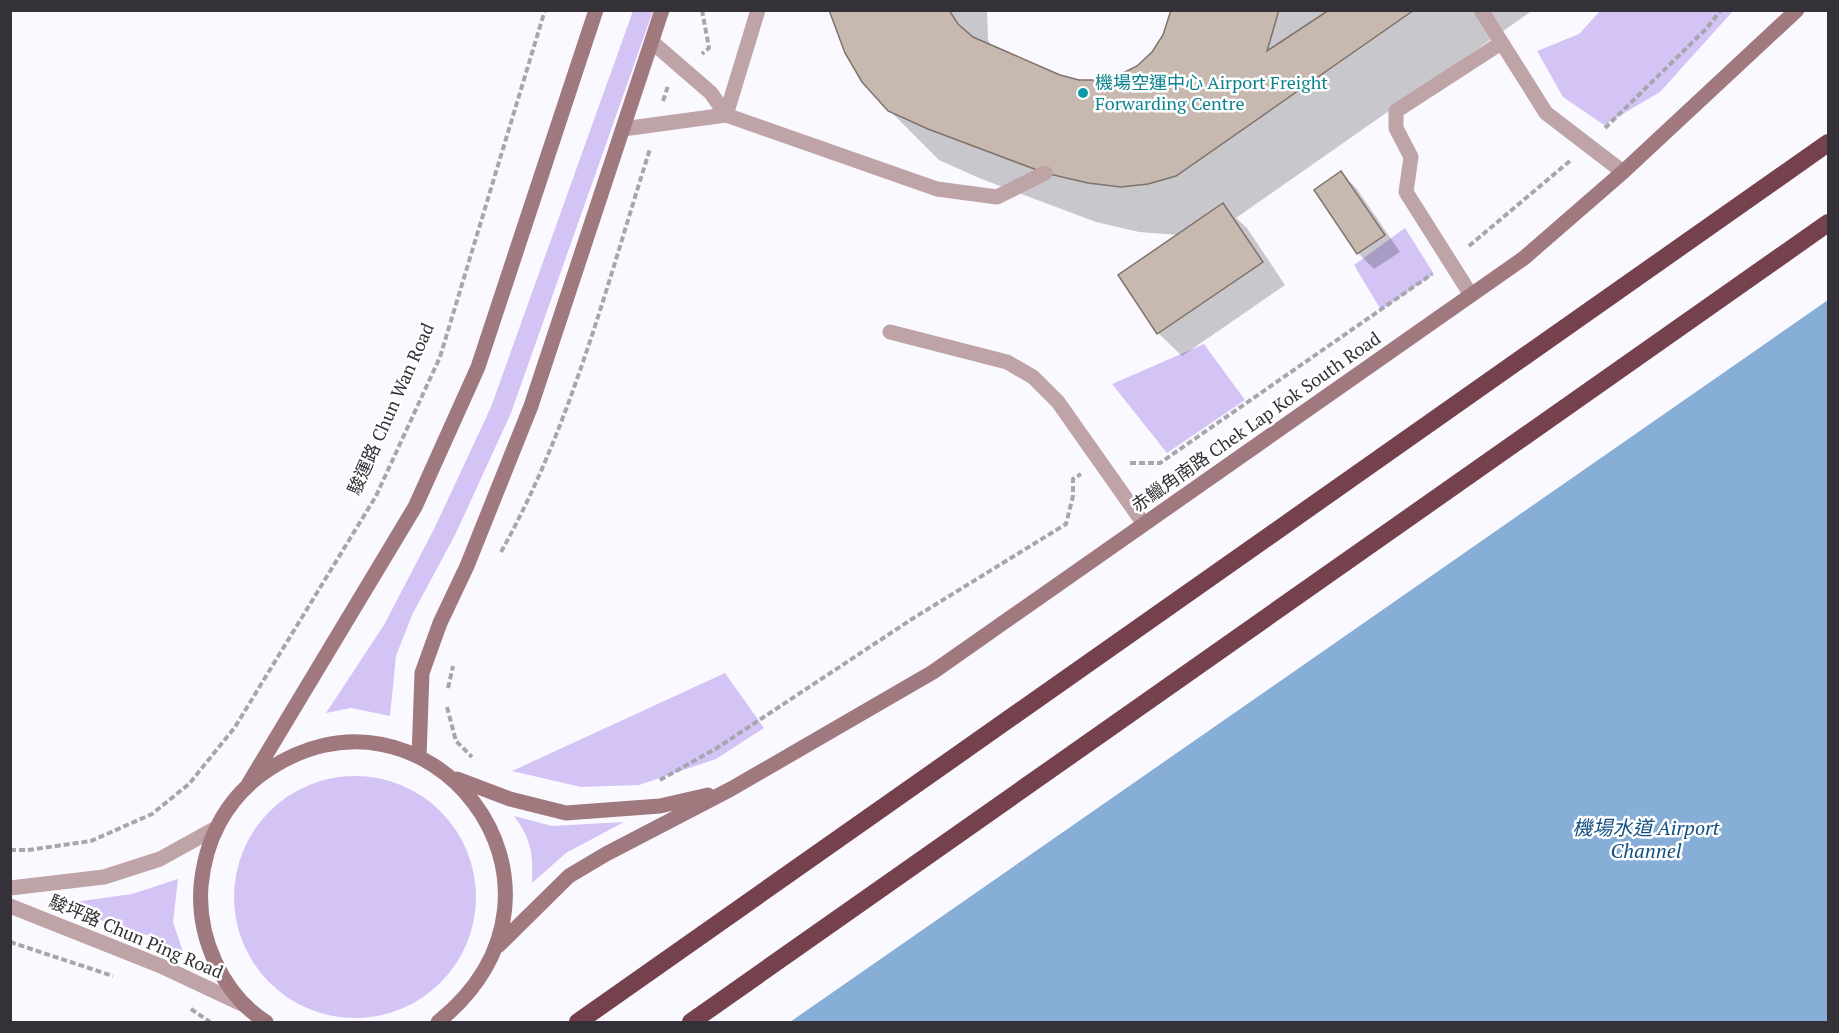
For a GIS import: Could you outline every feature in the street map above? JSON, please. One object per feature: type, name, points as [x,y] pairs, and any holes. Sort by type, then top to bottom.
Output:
[{"type":"highway","points":[[578,1023],[1828,143]]},
{"type":"highway","points":[[691,1023],[1828,223]]},
{"type":"street","points":[[266,1023],[246,1006],[222,976],[207,941],[200,903],[203,864],[216,828],[231,804],[249,783],[415,507],[473,378],[596,10]]},
{"type":"street","points":[[419,757],[422,673],[440,622],[467,566],[531,406],[662,10]]},
{"type":"street","points":[[726,115],[758,10]]},
{"type":"street","points":[[1481,10],[1546,113],[1623,172]]},
{"type":"street","name":"赤鱲角南路 Chek Lap Kok South Road","points":[[1766,38],[1780,10]]},
{"type":"street","name":"赤鱲角南路 Chek Lap Kok South Road","points":[[498,946],[569,876],[614,849],[731,789],[933,672],[1524,258],[1623,172],[1797,10]]},
{"type":"street","points":[[652,42],[711,93],[726,115]]},
{"type":"street","points":[[1471,295],[1406,192],[1411,157],[1396,128],[1396,111],[1501,43]]},
{"type":"street","points":[[623,129],[726,115],[937,189],[997,197],[1046,173]]},
{"type":"street","points":[[890,332],[1007,362],[1033,377],[1058,402],[1144,524]]},
{"type":"street","points":[[249,783],[279,762],[312,748],[349,742],[385,745],[419,757],[455,779],[471,796],[492,830],[504,868],[506,908],[498,946],[483,977],[469,994],[438,1023]]},
{"type":"street","name":"赤鱲角南路 Chek Lap Kok South Road","points":[[455,779],[510,799],[566,813],[660,806],[731,789]]},
{"type":"street","name":"駿坪路 Chun Ping Road","points":[[10,888],[104,877],[160,859],[216,828]]},
{"type":"street","name":"駿坪路 Chun Ping Road","points":[[10,906],[161,966],[246,1006]]},
{"type":"path","name":"駿運路 Chun Wan Road","points":[[10,850],[28,850],[91,841],[152,814],[189,784],[235,727],[376,496],[440,357],[545,10]]},
{"type":"path","points":[[500,555],[517,524],[567,407],[657,124],[666,88],[709,48],[702,10]]},
{"type":"path","points":[[447,694],[455,656]]},
{"type":"path","points":[[445,702],[456,741]]},
{"type":"path","points":[[10,942],[117,977]]},
{"type":"path","points":[[190,1008],[210,1023]]},
{"type":"shaded area","points":[[633,11],[653,11],[511,413],[456,533],[412,615],[396,656],[390,716],[351,708],[326,713],[384,625],[435,527],[491,407]]},
{"type":"shaded area","points":[[1600,11],[1733,11],[1660,92],[1604,125],[1563,97],[1537,51],[1579,34]]},
{"type":"shaded area","points":[[1405,228],[1434,274],[1381,310],[1354,265]]},
{"type":"shaded area","points":[[1204,344],[1245,400],[1167,453],[1112,384]]},
{"type":"shaded area","points":[[725,673],[764,728],[716,759],[639,785],[581,787],[512,771]]},
{"type":"shaded area","points":[[355,776],[379,778],[401,785],[422,796],[441,811],[456,830],[467,851],[474,873],[476,897],[474,921],[467,943],[456,964],[441,983],[422,998],[401,1009],[379,1016],[355,1018],[331,1016],[309,1009],[288,998],[269,983],[254,964],[243,943],[236,921],[234,897],[236,873],[243,851],[254,830],[269,811],[288,796],[309,785],[331,778]]},
{"type":"shaded area","points":[[514,816],[552,826],[624,822],[566,853],[532,883],[532,863],[528,840]]},
{"type":"shaded area","points":[[178,879],[173,922],[184,955],[150,936],[53,905],[132,894]]},
{"type":"water","name":"機場水道 Airport Channel","points":[[1828,231],[1828,1022],[723,1022],[1012,820]]},
{"type":"pier","points":[[1828,228],[1828,300],[790,1022],[720,1022],[1011,817]]},
{"type":"building","name":"機場空運中心 Airport Freight Forwarding Centre","points":[[829,10],[949,10],[958,24],[973,37],[1060,75],[1079,80],[1100,80],[1119,75],[1137,66],[1152,52],[1163,35],[1171,10],[1279,10],[1267,51],[1329,10],[1414,10],[1176,176],[1148,184],[1121,187],[1088,183],[1045,173],[928,129],[888,111],[862,82],[845,53]]},
{"type":"building","points":[[1341,171],[1385,235],[1357,254],[1314,190]]},
{"type":"building","points":[[1223,203],[1263,262],[1157,334],[1118,275]]},
{"type":"place","name":"機場空運中心 Airport Freight Forwarding Centre","points":[[1083,93]]}]
